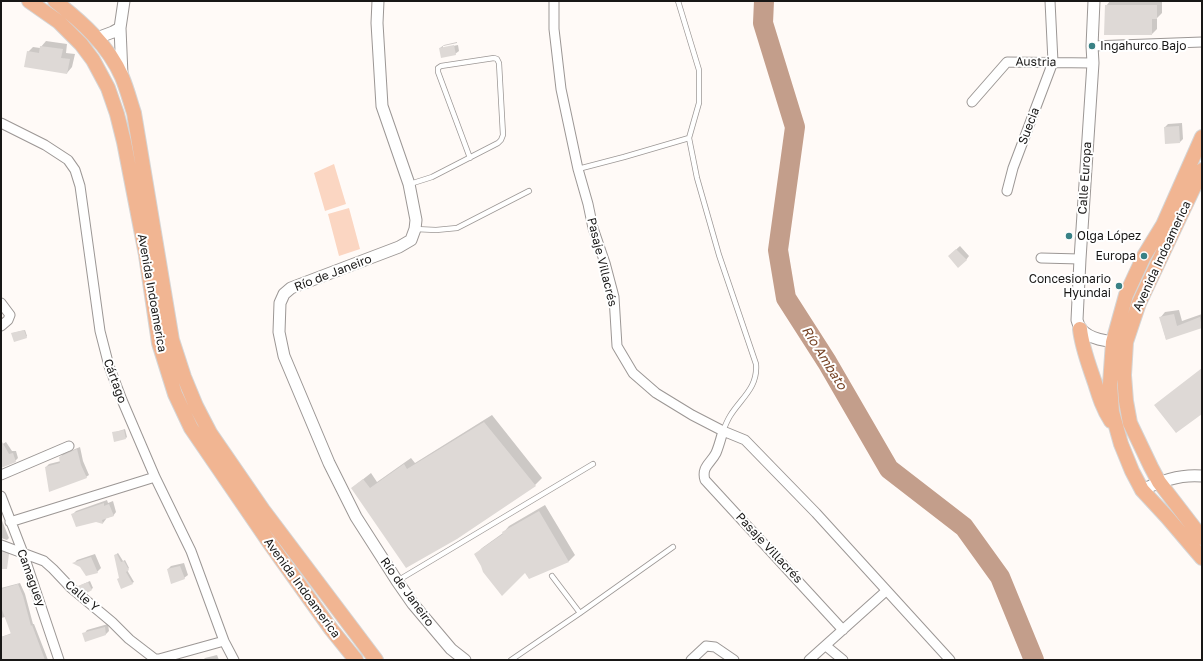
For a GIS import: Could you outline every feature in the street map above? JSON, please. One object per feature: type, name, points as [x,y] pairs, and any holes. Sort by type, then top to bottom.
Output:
[{"type":"main road","name":"Avenida Indoamerica","points":[[29,1],[60,22],[80,44],[93,60],[108,88],[117,114],[127,156],[146,255],[159,343],[175,394],[191,428],[271,545],[331,629],[356,660]]},
{"type":"main road","name":"Avenida Indoamerica","points":[[55,1],[74,16],[97,38],[111,57],[122,77],[134,113],[172,340],[184,377],[196,406],[210,433],[263,510],[376,660]]},
{"type":"main road","name":"Avenida Indoamerica","points":[[1202,137],[1163,225],[1144,256],[1126,296],[1120,342],[1110,384],[1112,412],[1121,444],[1132,471],[1142,490],[1167,516],[1202,558]]},
{"type":"main road","name":"Avenida Indoamerica","points":[[1202,170],[1120,342],[1126,401],[1130,423],[1159,482],[1202,538]]},
{"type":"main road","points":[[1080,329],[1083,348],[1104,409],[1110,420],[1117,428]]},
{"type":"street","points":[[122,77],[120,28],[124,1]]},
{"type":"street","points":[[378,1],[377,30],[382,106],[409,184],[416,220],[415,229]]},
{"type":"street","name":"Pasaje Villacrés","points":[[554,1],[554,29],[561,89],[578,169],[593,228],[614,297],[617,346],[633,373],[656,393],[692,415],[723,431],[715,455],[706,468],[704,474],[706,480],[843,630]]},
{"type":"street","points":[[1050,1],[1053,62]]},
{"type":"street","name":"Calle Europa","points":[[1080,329],[1078,320],[1080,259],[1094,63],[1092,46],[1094,1]]},
{"type":"street","points":[[97,38],[120,28]]},
{"type":"street","points":[[1092,46],[1202,42]]},
{"type":"street","name":"Austria","points":[[972,102],[1007,62],[1094,63]]},
{"type":"street","name":"Suecia","points":[[1007,191],[1013,168],[1053,62]]},
{"type":"street","name":"Cártago","points":[[1,124],[45,145],[68,160],[75,170],[80,186],[100,331],[107,359],[122,400],[155,477],[191,551],[224,641],[234,660]]},
{"type":"street","name":"Río de Janeiro","points":[[415,229],[411,240],[399,247],[291,288],[284,294],[280,303],[279,332],[284,356],[329,463],[356,517],[413,604],[451,649],[465,660]]},
{"type":"street","points":[[1041,258],[1080,259]]},
{"type":"street","points":[[1,303],[10,316],[1,326]]},
{"type":"street","points":[[1080,329],[1089,335],[1120,342]]},
{"type":"street","points":[[723,431],[745,440],[816,513],[950,660]]},
{"type":"street","points":[[1,475],[69,446]]},
{"type":"street","points":[[1142,490],[1159,482],[1202,476]]},
{"type":"street","points":[[10,522],[155,477]]},
{"type":"street","name":"Camaguey","points":[[1,496],[23,553],[60,660]]},
{"type":"street","name":"Calle Y","points":[[1,545],[44,562],[70,587],[155,659]]},
{"type":"street","points":[[809,660],[886,591]]},
{"type":"street","points":[[155,659],[159,660],[224,641]]},
{"type":"street","points":[[691,660],[706,646],[715,647],[734,660]]},
{"type":"street","points":[[826,646],[843,660]]},
{"type":"lane","points":[[678,1],[699,70],[700,103],[689,138],[697,178],[719,255],[756,364],[757,373],[754,384],[729,417],[723,431]]},
{"type":"lane","points":[[409,184],[432,177],[470,158],[498,143],[501,140],[499,63],[497,59],[494,58],[441,66],[438,68],[438,72],[470,158]]},
{"type":"lane","points":[[578,169],[689,138]]},
{"type":"lane","points":[[415,229],[436,230],[457,228],[530,190]]},
{"type":"lane","points":[[397,581],[593,464]]},
{"type":"lane","points":[[511,660],[673,547]]},
{"type":"lane","points":[[552,576],[580,613]]},
{"type":"shaded area","points":[[334,164],[346,204],[325,211],[314,173]]},
{"type":"shaded area","points":[[349,208],[360,249],[339,256],[328,214]]},
{"type":"building","points":[[1105,5],[1157,5],[1157,19],[1152,19],[1152,35],[1104,35]]},
{"type":"building","points":[[454,45],[456,55],[441,58],[439,48]]},
{"type":"building","points":[[40,46],[63,49],[61,58],[70,59],[67,74],[24,67],[27,51],[39,53]]},
{"type":"building","points":[[1179,126],[1180,143],[1165,144],[1164,127]]},
{"type":"building","points":[[956,249],[967,260],[958,268],[948,256]]},
{"type":"building","points":[[1174,314],[1177,326],[1200,317],[1202,328],[1166,340],[1159,317]]},
{"type":"building","points":[[24,330],[27,338],[14,342],[11,333]]},
{"type":"building","points":[[1202,368],[1202,414],[1176,433],[1154,405]]},
{"type":"building","points":[[484,422],[536,486],[457,539],[406,568],[351,488],[363,479],[370,488],[404,464],[407,469]]},
{"type":"building","points":[[124,430],[126,439],[114,442],[112,432]]},
{"type":"building","points":[[1,440],[9,454],[13,453],[16,462],[1,468]]},
{"type":"building","points":[[77,449],[81,465],[87,478],[49,492],[45,467],[60,463],[59,457]]},
{"type":"building","points":[[104,503],[104,506],[109,504],[114,516],[102,520],[103,524],[96,522],[76,527],[71,514]]},
{"type":"building","points":[[539,511],[569,562],[529,579],[525,573],[502,596],[483,572],[474,554],[503,534],[502,532]]},
{"type":"building","points":[[1,551],[9,554],[7,569],[1,569]]},
{"type":"building","points":[[117,554],[121,562],[124,561],[129,570],[126,572],[133,584],[121,589],[117,579],[119,578],[114,555]]},
{"type":"building","points":[[91,557],[98,573],[86,576],[80,567],[72,563]]},
{"type":"building","points":[[180,566],[185,579],[171,584],[167,569]]},
{"type":"building","points":[[88,582],[92,590],[87,593],[78,586]]},
{"type":"building","points":[[18,584],[23,596],[31,626],[32,625],[45,660],[1,660],[1,637],[11,634],[1,607],[1,589]]},
{"type":"building","points":[[105,627],[106,635],[85,642],[82,633]]},
{"type":"waterway","name":"Río Ambato","points":[[764,1],[763,23],[795,127],[778,250],[786,298],[827,362],[889,469],[964,527],[1000,577],[1034,660]]},
{"type":"place","name":"Ingahurco Bajo","points":[[1092,46]]},
{"type":"place","name":"Olga López","points":[[1069,236]]},
{"type":"place","name":"Europa","points":[[1144,256]]},
{"type":"place","name":"Concesionario Hyundai","points":[[1119,286]]}]
